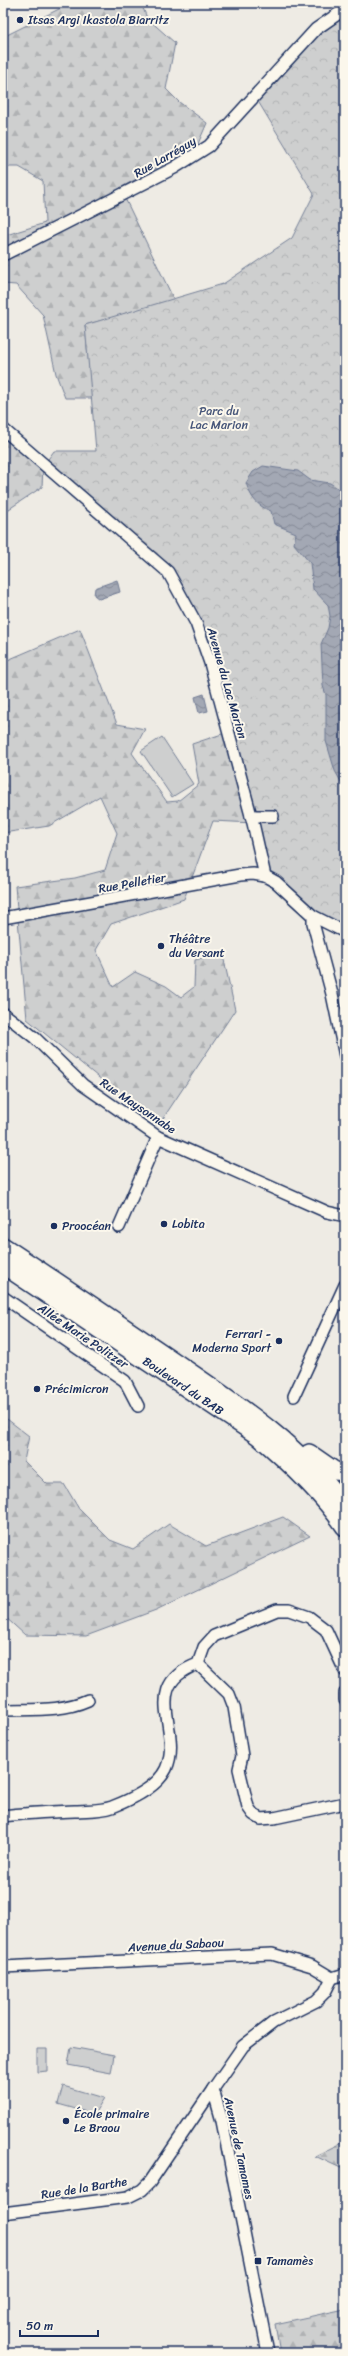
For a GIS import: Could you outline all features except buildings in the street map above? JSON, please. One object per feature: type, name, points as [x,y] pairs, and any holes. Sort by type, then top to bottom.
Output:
[{"type":"main road","name":"Boulevard du BAB","points":[[3,1246],[238,1404],[284,1440],[312,1467],[345,1506]]},
{"type":"main road","name":"Boulevard du BAB","points":[[3,1265],[258,1436],[285,1459],[314,1489],[345,1527]]},
{"type":"main road","points":[[238,1404],[291,1436],[317,1460],[334,1470],[345,1472]]},
{"type":"street","name":"Rue Larréguy","points":[[3,255],[174,168],[209,146],[316,29],[345,9]]},
{"type":"street","name":"Avenue du Lac Marion","points":[[3,430],[168,572],[196,623],[210,664],[251,816],[265,876]]},
{"type":"street","points":[[251,816],[273,816]]},
{"type":"street","name":"Rue Pelletier","points":[[3,918],[240,875],[253,874],[265,876]]},
{"type":"street","points":[[265,876],[276,882],[313,916],[345,932]]},
{"type":"street","points":[[313,916],[313,923],[332,994],[345,1056]]},
{"type":"street","name":"Rue Maysonnabe","points":[[3,1013],[35,1038],[84,1085],[158,1137],[327,1212],[345,1216]]},
{"type":"street","points":[[119,1227],[158,1137]]},
{"type":"street","points":[[294,1396],[345,1285]]},
{"type":"street","name":"Allée Marie Politzer","points":[[3,1297],[125,1381],[138,1406]]},
{"type":"street","points":[[198,1664],[204,1647],[214,1636],[277,1610],[290,1610],[309,1617],[326,1630],[345,1671]]},
{"type":"street","points":[[3,1816],[111,1808],[153,1785],[165,1770],[169,1756],[166,1707],[167,1692],[173,1679],[182,1670],[198,1664]]},
{"type":"street","points":[[198,1664],[229,1694],[234,1707],[242,1756],[239,1769],[248,1807],[253,1814],[261,1819],[274,1818],[345,1803]]},
{"type":"street","points":[[345,1693],[345,1700]]},
{"type":"street","points":[[3,1710],[57,1709],[74,1706],[88,1700]]},
{"type":"street","name":"Avenue du Sabaou","points":[[3,1967],[272,1954],[312,1966],[332,1978]]},
{"type":"street","points":[[332,1978],[345,1974]]},
{"type":"street","name":"Avenue de Tamames","points":[[268,2353],[222,2121],[213,2089],[243,2046],[274,2022],[316,2001],[325,1992],[332,1978]]},
{"type":"street","name":"Rue de la Barthe","points":[[3,2213],[128,2197],[142,2190],[150,2182],[213,2089]]},
{"type":"green space","points":[[71,3],[141,3],[147,18],[175,43],[166,89],[179,102],[207,123],[197,146],[120,188],[174,300],[85,325],[92,398],[65,398],[56,374],[43,315],[16,285],[3,284],[3,236],[45,223],[43,181],[19,167],[3,167],[3,37]]},
{"type":"green space","name":"Parc du Lac Marion","points":[[345,16],[345,932],[265,876],[210,663],[168,572],[43,466],[54,451],[96,451],[85,325],[223,284],[292,238],[314,194],[256,98],[318,36]]},
{"type":"green space","points":[[3,438],[43,466],[42,487],[3,513],[3,472],[7,469],[3,466]]},
{"type":"green space","points":[[80,629],[117,724],[145,729],[132,753],[167,802],[178,801],[199,784],[192,744],[228,732],[253,823],[213,821],[184,899],[111,924],[96,950],[113,987],[135,972],[166,986],[181,997],[194,987],[195,960],[220,953],[224,960],[235,1010],[158,1126],[27,1019],[15,886],[75,878],[105,870],[117,833],[100,796],[49,826],[3,833],[3,662]]},
{"type":"green space","points":[[162,737],[193,784],[172,797],[141,751]]},
{"type":"green space","points":[[3,1416],[29,1436],[24,1461],[47,1484],[64,1484],[79,1509],[110,1540],[133,1549],[169,1524],[206,1546],[283,1517],[310,1536],[156,1610],[86,1636],[25,1635],[3,1615]]},
{"type":"green space","points":[[71,2047],[114,2055],[111,2073],[68,2065]]},
{"type":"green space","points":[[37,2049],[47,2049],[47,2071],[37,2072]]},
{"type":"green space","points":[[63,2086],[104,2098],[94,2114],[58,2104]]},
{"type":"green space","points":[[345,2141],[345,2170],[315,2156]]},
{"type":"green space","points":[[345,2309],[345,2349],[323,2353],[280,2353],[275,2324]]},
{"type":"water","points":[[263,466],[298,471],[310,480],[330,483],[345,493],[345,789],[335,771],[326,741],[326,695],[323,686],[321,644],[328,628],[330,616],[328,605],[313,589],[310,563],[294,544],[296,533],[274,524],[271,511],[258,504],[250,493],[246,483],[253,472]]},
{"type":"water","points":[[117,580],[120,592],[99,599],[94,595],[95,588]]},
{"type":"water","points":[[204,694],[208,711],[199,713],[195,697]]},
{"type":"place","name":"Itsas Argi Ikastola Biarritz","points":[[20,20]]},
{"type":"place","name":"Théâtre du Versant","points":[[161,946]]},
{"type":"place","name":"Lobita","points":[[164,1224]]},
{"type":"place","name":"Proocéan","points":[[54,1226]]},
{"type":"place","name":"Ferrari - Moderna Sport","points":[[279,1341]]},
{"type":"place","name":"Précimicron","points":[[37,1389]]},
{"type":"place","name":"École primaire Le Braou","points":[[66,2121]]},
{"type":"place","name":"Tamamès","points":[[258,2261]]}]
